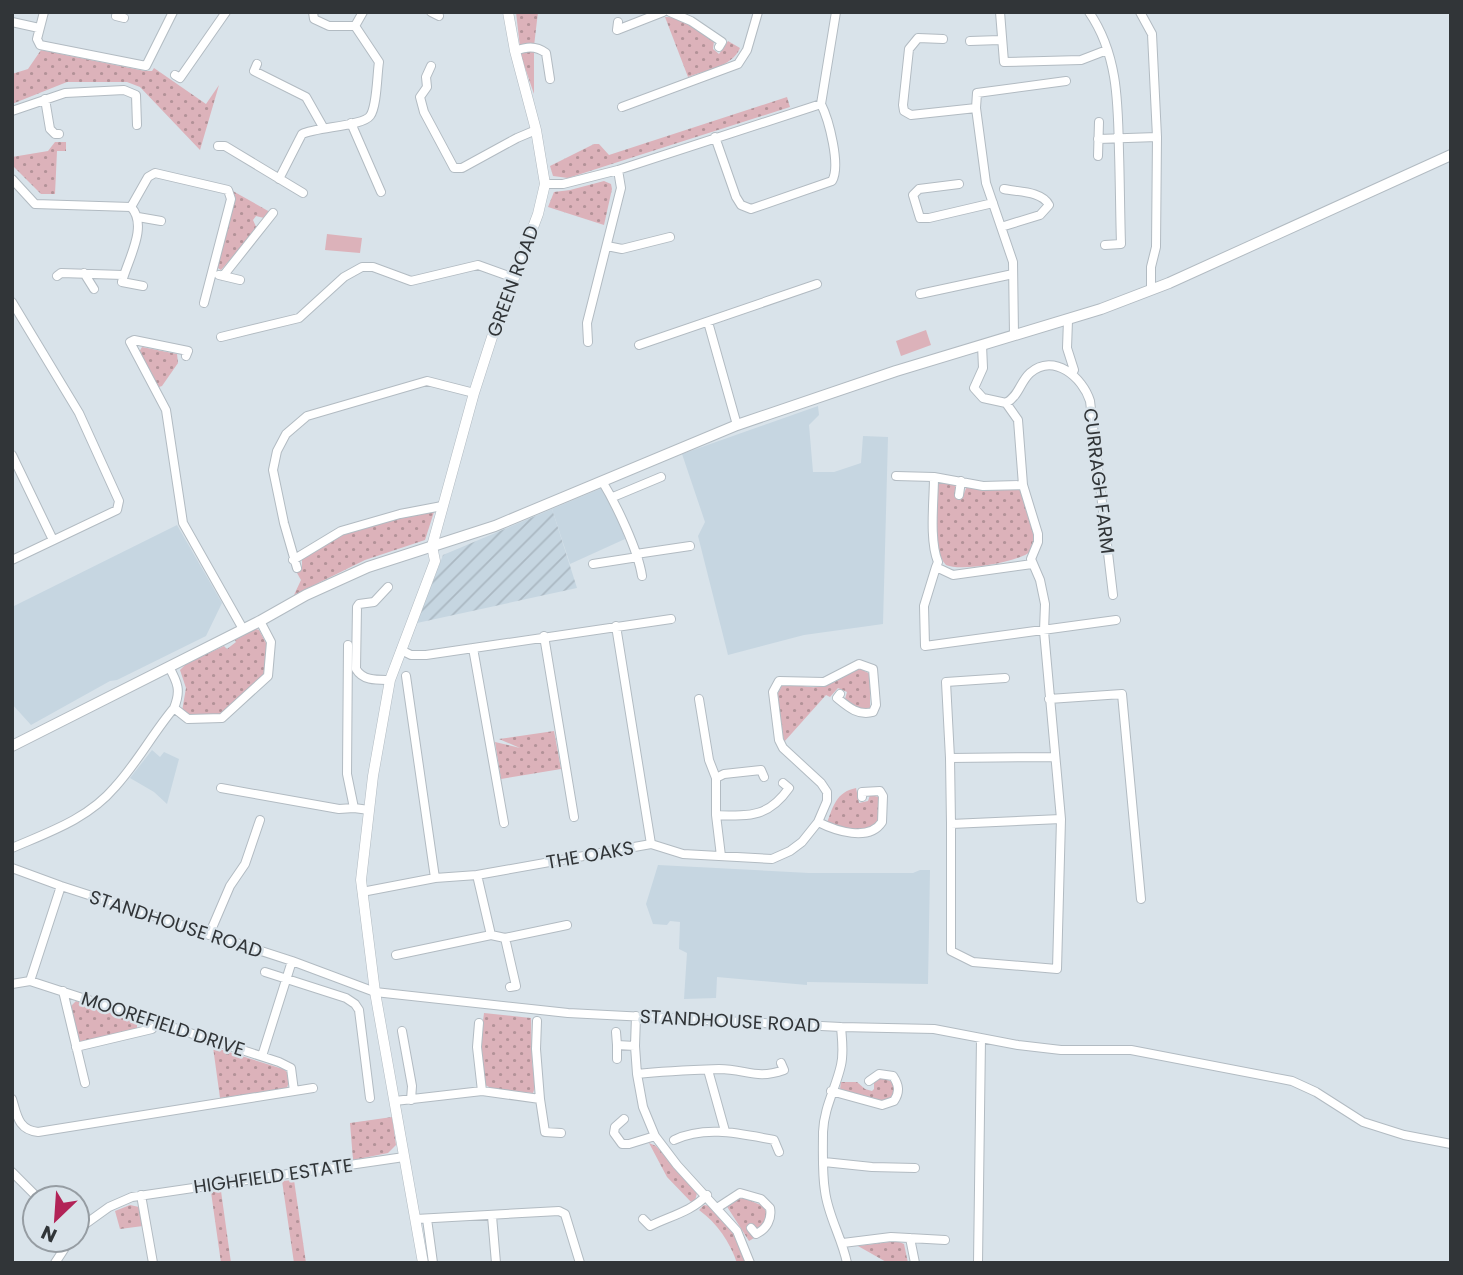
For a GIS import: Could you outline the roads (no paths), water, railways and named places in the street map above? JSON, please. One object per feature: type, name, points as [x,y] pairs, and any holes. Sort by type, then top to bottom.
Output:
[{"type":"main road","points":[[12,746],[260,621],[306,595],[368,567],[495,526],[737,425],[982,345],[1068,320],[1151,290],[1451,155]]},
{"type":"street","points":[[44,12],[37,39],[40,45],[146,66],[173,12]]},
{"type":"street","points":[[175,75],[180,78],[226,12]]},
{"type":"street","points":[[313,12],[318,22],[328,26],[355,26]]},
{"type":"street","points":[[355,26],[363,12]]},
{"type":"street","name":"GREEN ROAD","points":[[423,1263],[421,1219],[404,1157],[375,992],[361,880],[369,810],[390,680],[435,561],[432,546],[474,393],[538,214],[545,184],[536,130],[514,51],[508,12]]},
{"type":"street","points":[[618,22],[617,30],[663,12]]},
{"type":"street","points":[[670,12],[713,34],[722,42],[719,47]]},
{"type":"street","points":[[622,107],[738,64],[747,50],[758,12]]},
{"type":"street","points":[[715,137],[741,205],[751,209],[832,181],[837,168],[821,104],[836,12]]},
{"type":"street","points":[[1000,12],[1000,40],[1004,62],[1082,60],[1107,50]]},
{"type":"street","points":[[1089,12],[1107,50],[1116,78],[1121,244],[1105,245]]},
{"type":"street","points":[[1140,12],[1152,34],[1157,137],[1156,247],[1151,267],[1151,290]]},
{"type":"street","points":[[12,22],[39,28]]},
{"type":"street","points":[[279,179],[302,134],[323,127],[365,120],[372,113],[379,62],[355,26]]},
{"type":"street","points":[[943,39],[918,38],[909,49],[904,111],[911,115],[976,108]]},
{"type":"street","points":[[970,41],[1000,40]]},
{"type":"street","points":[[514,51],[527,47],[543,50],[546,53],[550,79]]},
{"type":"street","points":[[257,64],[254,71],[310,100],[323,127]]},
{"type":"street","points":[[431,66],[426,77],[426,88],[420,97],[424,112],[450,163],[456,168],[536,130]]},
{"type":"street","points":[[1014,335],[1013,262],[986,183],[976,108],[977,93],[1066,81]]},
{"type":"street","points":[[12,111],[65,93],[132,92],[136,95],[137,125]]},
{"type":"street","points":[[45,99],[50,129],[59,134]]},
{"type":"street","points":[[545,184],[563,184],[618,170],[821,104]]},
{"type":"street","points":[[1098,156],[1099,122]]},
{"type":"street","points":[[351,123],[377,190]]},
{"type":"street","points":[[1098,139],[1157,137]]},
{"type":"street","points":[[218,146],[225,146],[303,193]]},
{"type":"street","points":[[589,342],[587,323],[621,188],[618,170]]},
{"type":"street","points":[[131,207],[148,177],[155,173],[228,190],[231,199],[204,303]]},
{"type":"street","points":[[12,180],[35,204],[131,207]]},
{"type":"street","points":[[959,184],[919,189],[913,195],[920,218],[993,203]]},
{"type":"street","points":[[1001,227],[1040,215],[1049,205],[1047,200],[1038,195],[1004,189]]},
{"type":"street","points":[[131,207],[138,217],[134,246],[122,282],[142,286]]},
{"type":"street","points":[[223,276],[273,213]]},
{"type":"street","points":[[138,217],[161,221]]},
{"type":"street","points":[[256,218],[264,224]]},
{"type":"street","points":[[607,246],[622,249],[670,237]]},
{"type":"street","points":[[221,337],[299,318],[344,276],[362,267],[373,267],[411,281],[478,265],[514,278]]},
{"type":"street","points":[[84,273],[94,289]]},
{"type":"street","points":[[212,273],[240,281]]},
{"type":"street","points":[[920,294],[1013,274]]},
{"type":"street","points":[[57,275],[123,275]]},
{"type":"street","points":[[639,345],[817,284]]},
{"type":"street","points":[[12,302],[79,413],[119,501],[117,510],[12,560]]},
{"type":"street","name":"CURRAGH FARM","points":[[1068,320],[1067,348],[1074,370],[1072,373],[1084,385],[1090,401],[1113,595]]},
{"type":"street","points":[[708,322],[737,425]]},
{"type":"street","points":[[189,354],[134,340],[130,342],[166,410],[183,523],[243,629]]},
{"type":"street","points":[[982,345],[983,368],[974,388],[983,398],[1006,403],[1018,420],[1023,485],[1038,534],[1038,542],[1031,559],[1040,580],[1045,604],[1044,631],[1049,699],[1061,820],[1057,969],[974,962],[951,951],[950,758],[946,682],[1005,678]]},
{"type":"street","points":[[1006,403],[1017,394],[1029,374],[1037,368],[1052,366],[1072,373]]},
{"type":"street","points":[[442,506],[400,514],[341,531],[295,564],[273,470],[277,452],[286,434],[307,416],[427,380],[474,393]]},
{"type":"street","points":[[12,455],[53,540]]},
{"type":"street","points":[[12,479],[22,474]]},
{"type":"street","points":[[896,476],[934,477],[983,486],[1023,485]]},
{"type":"street","points":[[613,497],[661,477]]},
{"type":"street","points":[[934,477],[933,523],[935,556],[938,562],[924,606],[925,646],[1116,620]]},
{"type":"street","points":[[602,481],[613,497],[637,555],[642,576]]},
{"type":"street","points":[[960,495],[961,481]]},
{"type":"street","points":[[593,564],[690,546]]},
{"type":"street","points":[[936,567],[953,575],[1032,564]]},
{"type":"street","points":[[388,587],[374,603],[359,604],[357,607],[356,669],[360,675],[367,678],[390,680]]},
{"type":"street","points":[[401,650],[411,655],[426,655],[671,619]]},
{"type":"street","points":[[174,708],[188,719],[222,718],[268,676],[271,642],[260,621]]},
{"type":"street","name":"THE OAKS","points":[[362,892],[651,844],[616,626]]},
{"type":"street","points":[[544,636],[574,817]]},
{"type":"street","points":[[348,645],[347,774],[354,808]]},
{"type":"street","points":[[473,648],[504,823]]},
{"type":"street","points":[[651,844],[683,854],[772,859],[796,847],[818,822],[827,801],[827,792],[821,783],[783,748],[779,740],[773,692],[779,681],[824,682],[859,664],[873,669],[876,705],[873,712],[860,712],[849,708],[837,698],[840,694]]},
{"type":"street","points":[[12,848],[61,827],[105,798],[174,708],[180,694],[169,667]]},
{"type":"street","points":[[407,676],[435,878]]},
{"type":"street","points":[[1049,699],[1122,694],[1141,899]]},
{"type":"street","points":[[699,699],[709,760],[716,778],[720,856]]},
{"type":"street","points":[[950,758],[1054,757]]},
{"type":"street","points":[[716,778],[724,774],[761,770],[764,778]]},
{"type":"street","points":[[716,816],[763,813],[789,788],[782,783]]},
{"type":"street","points":[[221,789],[332,808],[369,810]]},
{"type":"street","points":[[818,822],[832,830],[844,832],[863,833],[874,830],[883,822],[883,796],[880,791],[874,790],[862,792],[862,797]]},
{"type":"street","points":[[209,935],[230,886],[245,864],[260,820]]},
{"type":"street","points":[[951,824],[1061,820]]},
{"type":"street","name":"STANDHOUSE ROAD","points":[[12,868],[292,961],[375,992],[568,1013],[841,1027],[916,1028],[1061,1050],[1131,1050],[1292,1081],[1317,1092],[1363,1122],[1388,1131],[1451,1144]]},
{"type":"street","points":[[477,875],[491,935]]},
{"type":"street","points":[[30,981],[61,886]]},
{"type":"street","points":[[396,955],[491,935],[505,938],[567,925]]},
{"type":"street","points":[[505,938],[516,986],[510,987]]},
{"type":"street","points":[[262,1056],[292,961]]},
{"type":"street","points":[[265,972],[346,998],[357,1007],[370,1098]]},
{"type":"street","name":"MOOREFIELD DRIVE","points":[[12,984],[30,981],[262,1056],[291,1068],[294,1091]]},
{"type":"street","points":[[64,991],[85,1083]]},
{"type":"street","points":[[636,1016],[637,1074],[643,1107],[655,1136],[677,1165],[737,1231],[750,1263]]},
{"type":"street","points":[[537,1021],[536,1049],[545,1132],[561,1133]]},
{"type":"street","points":[[76,1047],[152,1030],[157,1023]]},
{"type":"street","points":[[479,1023],[477,1047],[482,1090]]},
{"type":"street","points":[[841,1027],[841,1065],[826,1106],[824,1161],[825,1191],[847,1263]]},
{"type":"street","points":[[402,1031],[412,1086],[411,1100]]},
{"type":"street","points":[[615,1032],[617,1059]]},
{"type":"street","points":[[978,1263],[981,1038]]},
{"type":"street","points":[[617,1045],[635,1046]]},
{"type":"street","points":[[637,1074],[688,1068],[722,1069],[767,1076],[784,1070],[782,1063]]},
{"type":"street","points":[[708,1070],[724,1131]]},
{"type":"street","points":[[831,1091],[882,1105],[894,1101],[899,1094],[892,1076],[879,1074],[869,1081]]},
{"type":"street","points":[[12,1099],[18,1123],[37,1132],[313,1088]]},
{"type":"street","points":[[395,1101],[482,1090],[540,1098]]},
{"type":"street","points":[[624,1119],[615,1127],[614,1133],[622,1144],[655,1136]]},
{"type":"street","points":[[777,1130],[774,1140],[779,1152]]},
{"type":"street","points":[[674,1140],[688,1133],[724,1131],[774,1140]]},
{"type":"street","name":"HIGHFIELD ESTATE","points":[[91,1220],[119,1201],[141,1195],[404,1157]]},
{"type":"street","points":[[824,1161],[872,1167],[915,1168]]},
{"type":"street","points":[[718,1208],[740,1193],[761,1199],[770,1208],[769,1219],[763,1231],[757,1234],[751,1228]]},
{"type":"street","points":[[141,1195],[153,1263]]},
{"type":"street","points":[[643,1219],[650,1226],[684,1212],[706,1195]]},
{"type":"street","points":[[433,1263],[421,1219],[562,1212],[580,1263]]},
{"type":"street","points":[[492,1216],[496,1263]]},
{"type":"street","points":[[843,1243],[891,1237],[945,1240]]},
{"type":"street","points":[[910,1238],[915,1263]]}]
